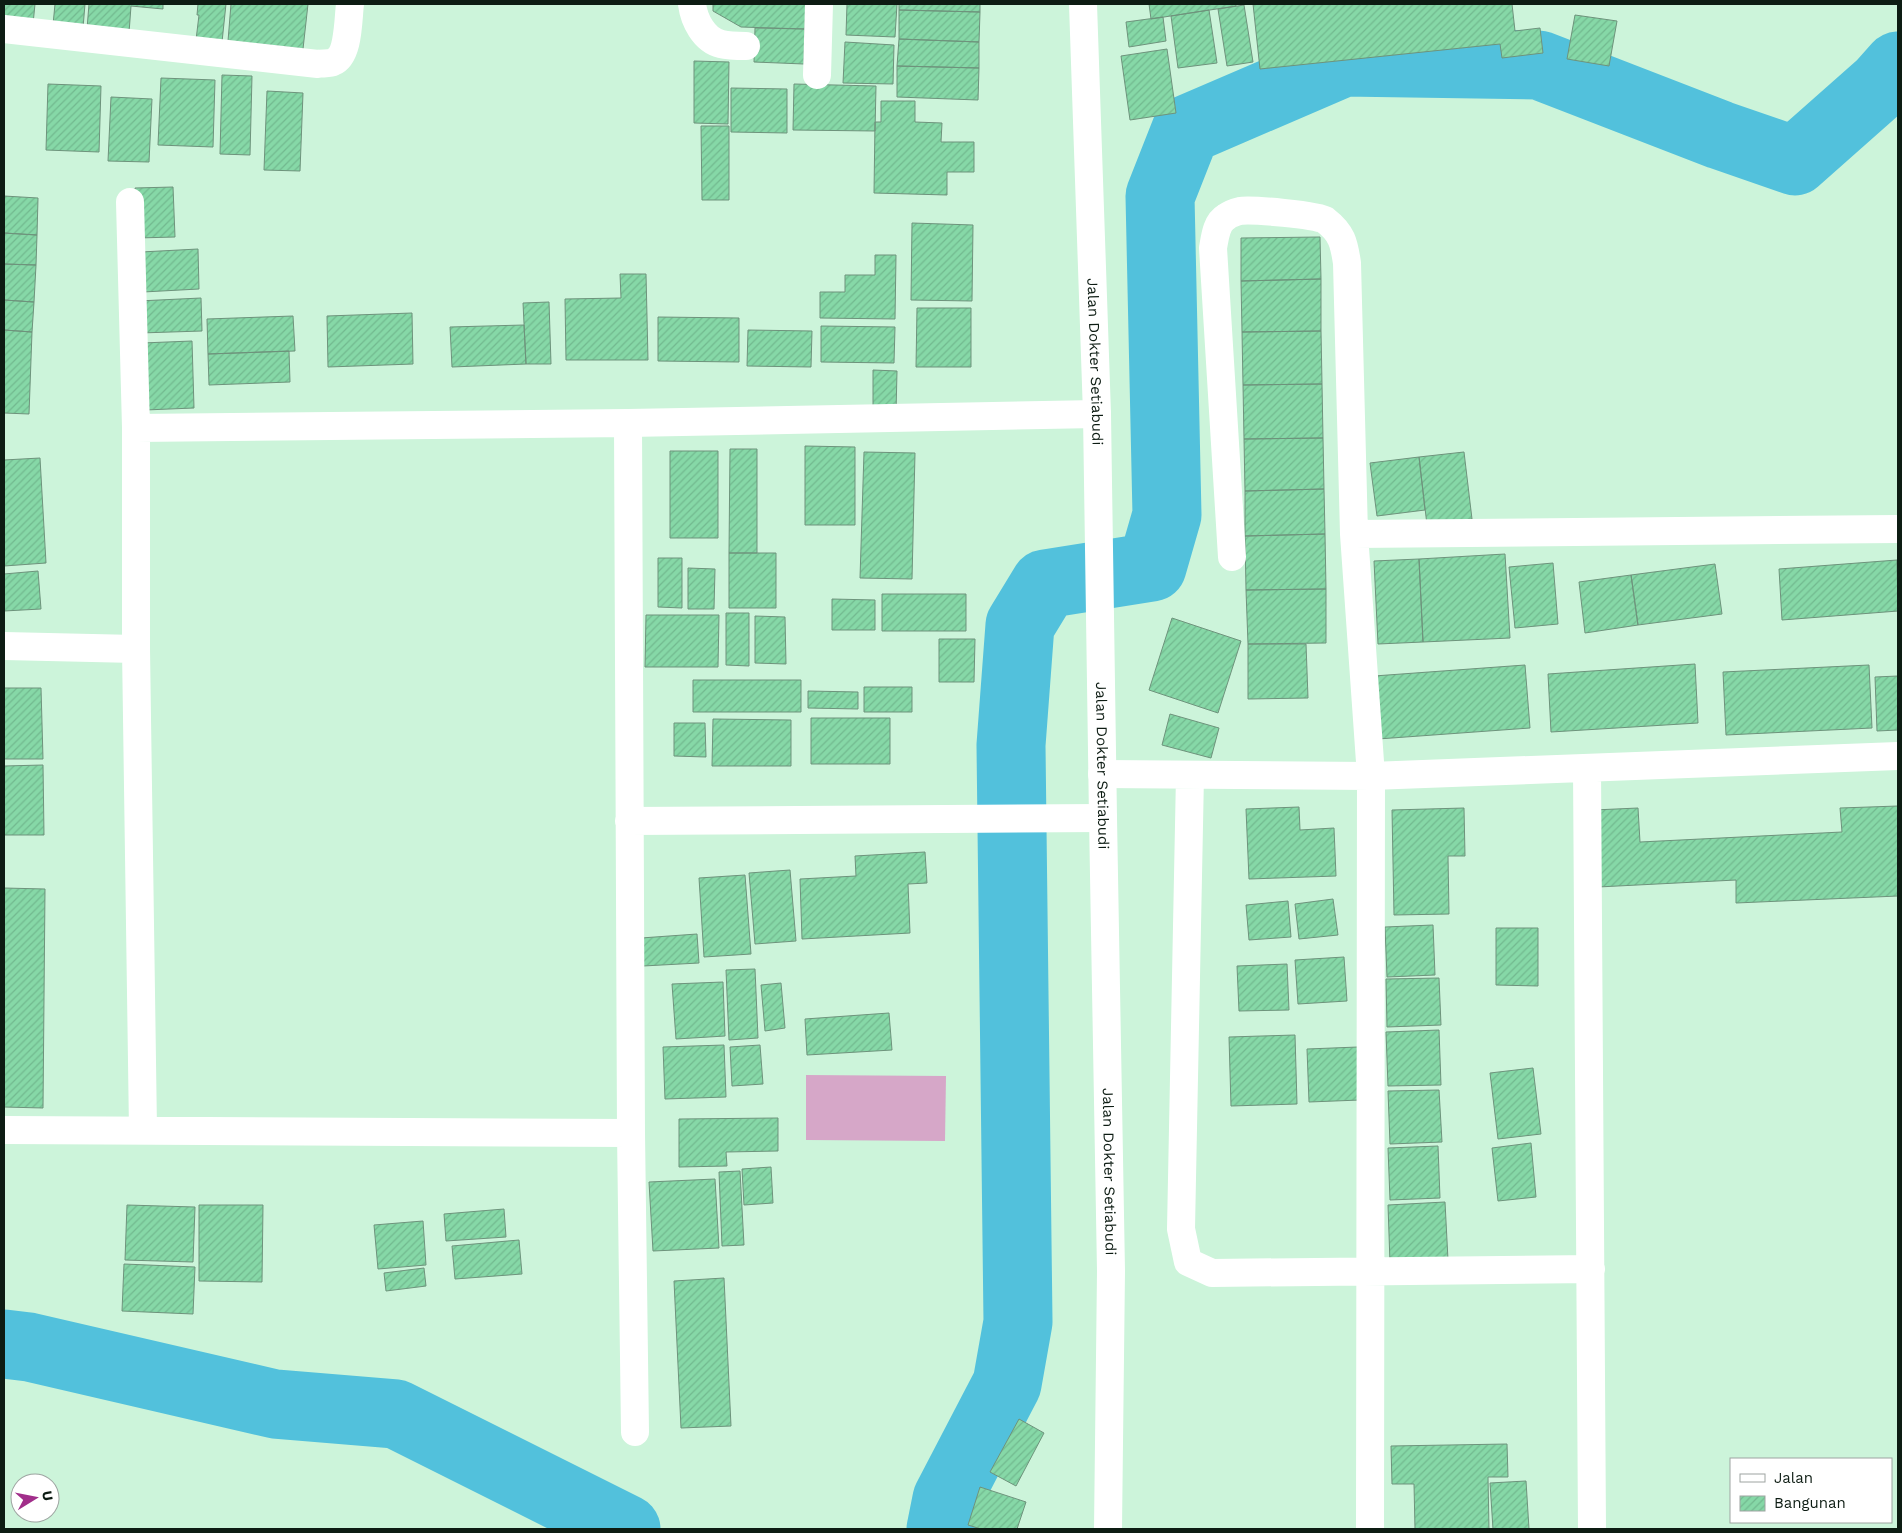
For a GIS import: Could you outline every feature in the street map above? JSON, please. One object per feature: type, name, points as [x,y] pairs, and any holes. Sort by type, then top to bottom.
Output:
[{"type":"street","points":[[4,29],[310,63],[332,63],[340,58],[344,50],[350,4]]},
{"type":"street","points":[[692,4],[695,20],[710,38],[720,44],[746,46]]},
{"type":"street","points":[[817,75],[820,4]]},
{"type":"street","name":"Jalan Dokter Setiabudi","points":[[1083,4],[1098,414],[1111,1271],[1108,1529]]},
{"type":"street","points":[[130,202],[136,428],[136,649],[143,1130]]},
{"type":"street","points":[[1232,557],[1213,248],[1217,228],[1225,217],[1242,210],[1323,218],[1344,241],[1347,263],[1354,534],[1371,776],[1370,1529]]},
{"type":"street","points":[[136,428],[1098,414]]},
{"type":"street","points":[[628,422],[631,1133],[636,1432]]},
{"type":"street","points":[[1354,534],[1898,529]]},
{"type":"street","points":[[4,646],[136,649]]},
{"type":"street","points":[[1102,774],[1371,776],[1898,756]]},
{"type":"street","points":[[1587,768],[1592,1529]]},
{"type":"street","points":[[1190,775],[1181,1229],[1188,1262],[1212,1273],[1591,1268]]},
{"type":"street","points":[[630,821],[1103,818]]},
{"type":"street","points":[[4,1130],[631,1133]]},
{"type":"shaded area","points":[[806,1075],[946,1076],[945,1141],[806,1140]]},
{"type":"building","points":[[4,4],[35,4],[33,24],[4,21]]},
{"type":"building","points":[[55,4],[85,4],[83,28],[53,25]]},
{"type":"building","points":[[89,4],[163,4],[163,9],[131,6],[129,33],[87,29]]},
{"type":"building","points":[[198,4],[226,4],[222,42],[196,40],[199,15],[197,15]]},
{"type":"building","points":[[231,4],[308,4],[303,49],[228,41]]},
{"type":"building","points":[[713,4],[806,4],[805,29],[741,27],[713,11]]},
{"type":"building","points":[[847,4],[897,4],[895,37],[846,35]]},
{"type":"building","points":[[899,4],[980,4],[980,12],[899,10]]},
{"type":"building","points":[[1149,4],[1236,4],[1236,6],[1151,19]]},
{"type":"building","points":[[1253,4],[1512,4],[1515,31],[1540,28],[1543,53],[1502,58],[1500,44],[1260,69]]},
{"type":"building","points":[[1244,5],[1253,62],[1227,66],[1218,9]]},
{"type":"building","points":[[899,10],[980,12],[979,42],[899,39]]},
{"type":"building","points":[[1209,10],[1217,63],[1178,68],[1171,16]]},
{"type":"building","points":[[1575,15],[1617,21],[1609,66],[1567,59]]},
{"type":"building","points":[[1163,17],[1166,41],[1129,47],[1126,22]]},
{"type":"building","points":[[755,28],[805,29],[804,64],[754,62]]},
{"type":"building","points":[[899,39],[979,42],[979,68],[897,66]]},
{"type":"building","points":[[845,42],[894,45],[893,84],[843,83]]},
{"type":"building","points":[[1167,49],[1176,113],[1130,120],[1121,56]]},
{"type":"building","points":[[694,61],[729,62],[728,124],[694,123]]},
{"type":"building","points":[[897,66],[979,68],[978,100],[897,97]]},
{"type":"building","points":[[222,75],[252,76],[250,155],[220,154]]},
{"type":"building","points":[[161,78],[215,80],[213,147],[158,145]]},
{"type":"building","points":[[48,84],[101,86],[99,152],[46,150]]},
{"type":"building","points":[[794,84],[876,86],[875,131],[793,130]]},
{"type":"building","points":[[731,88],[787,89],[787,133],[731,132]]},
{"type":"building","points":[[267,91],[303,93],[300,171],[264,170]]},
{"type":"building","points":[[111,97],[152,99],[149,162],[108,161]]},
{"type":"building","points":[[881,101],[915,101],[915,122],[942,123],[941,142],[974,142],[974,172],[947,172],[947,195],[874,193],[875,122],[881,122]]},
{"type":"building","points":[[701,126],[729,126],[729,200],[702,200]]},
{"type":"building","points":[[173,187],[175,237],[137,238],[135,188]]},
{"type":"building","points":[[4,196],[38,198],[37,235],[4,233]]},
{"type":"building","points":[[912,223],[973,225],[972,301],[911,300]]},
{"type":"building","points":[[4,233],[37,235],[36,265],[4,264]]},
{"type":"building","points":[[1320,237],[1321,279],[1241,281],[1241,238]]},
{"type":"building","points":[[198,249],[199,289],[143,292],[141,252]]},
{"type":"building","points":[[875,255],[896,255],[895,319],[820,318],[820,292],[845,292],[845,275],[875,275]]},
{"type":"building","points":[[4,264],[36,265],[34,302],[4,300]]},
{"type":"building","points":[[620,274],[646,274],[648,360],[566,360],[565,299],[621,298]]},
{"type":"building","points":[[1321,279],[1321,331],[1242,332],[1241,281]]},
{"type":"building","points":[[201,298],[202,331],[140,333],[138,301]]},
{"type":"building","points":[[4,300],[34,302],[32,332],[4,330]]},
{"type":"building","points":[[549,302],[551,364],[526,364],[523,303]]},
{"type":"building","points":[[917,308],[971,308],[971,367],[916,367]]},
{"type":"building","points":[[412,313],[413,364],[328,367],[327,316]]},
{"type":"building","points":[[293,316],[295,351],[208,354],[207,319]]},
{"type":"building","points":[[658,317],[739,318],[739,362],[658,361]]},
{"type":"building","points":[[524,325],[526,364],[452,367],[450,327]]},
{"type":"building","points":[[821,326],[895,327],[894,363],[821,362]]},
{"type":"building","points":[[4,330],[32,332],[29,414],[4,413]]},
{"type":"building","points":[[748,330],[812,331],[811,367],[747,366]]},
{"type":"building","points":[[1321,331],[1322,384],[1243,385],[1242,332]]},
{"type":"building","points":[[192,341],[194,408],[145,410],[142,343]]},
{"type":"building","points":[[289,351],[290,382],[209,385],[208,354]]},
{"type":"building","points":[[873,370],[897,371],[896,413],[873,413]]},
{"type":"building","points":[[1322,384],[1323,438],[1244,439],[1243,385]]},
{"type":"building","points":[[1323,438],[1324,489],[1245,491],[1244,439]]},
{"type":"building","points":[[805,446],[855,447],[855,525],[805,525]]},
{"type":"building","points":[[730,449],[757,449],[757,553],[729,553]]},
{"type":"building","points":[[670,451],[718,451],[718,538],[670,538]]},
{"type":"building","points":[[864,452],[915,453],[912,579],[860,578]]},
{"type":"building","points":[[1464,452],[1472,519],[1427,525],[1419,457]]},
{"type":"building","points":[[1419,457],[1425,510],[1377,516],[1370,463]]},
{"type":"building","points":[[40,458],[46,563],[4,566],[4,460]]},
{"type":"building","points":[[1324,489],[1325,534],[1245,536],[1245,491]]},
{"type":"building","points":[[1325,534],[1326,589],[1246,590],[1245,536]]},
{"type":"building","points":[[729,553],[776,553],[776,608],[729,608]]},
{"type":"building","points":[[1505,554],[1510,638],[1423,642],[1419,559]]},
{"type":"building","points":[[658,558],[682,558],[682,608],[658,607]]},
{"type":"building","points":[[1419,559],[1423,642],[1378,644],[1374,561]]},
{"type":"building","points":[[1897,560],[1898,611],[1782,620],[1779,569]]},
{"type":"building","points":[[1553,563],[1558,624],[1515,628],[1509,567]]},
{"type":"building","points":[[1715,564],[1722,614],[1638,625],[1631,575]]},
{"type":"building","points":[[688,568],[715,569],[714,609],[688,609]]},
{"type":"building","points":[[38,571],[41,609],[4,611],[4,574]]},
{"type":"building","points":[[1631,575],[1638,625],[1585,633],[1579,582]]},
{"type":"building","points":[[1326,589],[1326,643],[1248,644],[1246,590]]},
{"type":"building","points":[[882,594],[966,594],[966,631],[882,631]]},
{"type":"building","points":[[832,599],[875,600],[875,630],[832,630]]},
{"type":"building","points":[[726,613],[749,613],[749,666],[726,665]]},
{"type":"building","points":[[646,615],[719,615],[718,667],[645,667]]},
{"type":"building","points":[[755,616],[785,617],[786,664],[755,663]]},
{"type":"building","points":[[1172,618],[1241,641],[1218,713],[1149,690]]},
{"type":"building","points":[[939,639],[975,639],[974,682],[939,682]]},
{"type":"building","points":[[1248,644],[1306,644],[1308,698],[1248,699]]},
{"type":"building","points":[[1695,664],[1698,723],[1551,732],[1548,674]]},
{"type":"building","points":[[1525,665],[1530,728],[1378,739],[1374,676]]},
{"type":"building","points":[[1869,665],[1872,728],[1726,735],[1723,672]]},
{"type":"building","points":[[1898,676],[1898,730],[1877,731],[1875,677]]},
{"type":"building","points":[[693,680],[801,680],[801,712],[693,712]]},
{"type":"building","points":[[864,687],[912,687],[912,712],[864,712]]},
{"type":"building","points":[[4,688],[41,688],[43,759],[4,759]]},
{"type":"building","points":[[808,691],[858,692],[858,709],[808,708]]},
{"type":"building","points":[[1170,714],[1219,728],[1211,758],[1162,745]]},
{"type":"building","points":[[811,718],[890,718],[890,764],[811,764]]},
{"type":"building","points":[[713,719],[791,720],[791,766],[712,766]]},
{"type":"building","points":[[674,723],[705,723],[706,757],[674,756]]},
{"type":"building","points":[[43,765],[44,835],[4,835],[4,766]]},
{"type":"building","points":[[1898,806],[1898,896],[1736,903],[1736,880],[1598,887],[1594,810],[1638,808],[1640,842],[1842,832],[1840,808]]},
{"type":"building","points":[[1299,807],[1300,830],[1334,828],[1336,876],[1249,879],[1246,809]]},
{"type":"building","points":[[1464,808],[1465,856],[1448,856],[1449,914],[1394,915],[1392,810]]},
{"type":"building","points":[[925,852],[927,883],[908,884],[910,933],[802,939],[800,879],[856,876],[855,856]]},
{"type":"building","points":[[790,870],[796,941],[755,944],[749,873]]},
{"type":"building","points":[[745,875],[751,954],[704,957],[699,878]]},
{"type":"building","points":[[4,888],[45,889],[43,1108],[4,1107]]},
{"type":"building","points":[[1333,899],[1338,935],[1299,939],[1295,904]]},
{"type":"building","points":[[1288,901],[1291,937],[1249,940],[1246,905]]},
{"type":"building","points":[[1433,925],[1435,975],[1387,977],[1385,927]]},
{"type":"building","points":[[1496,928],[1538,928],[1538,986],[1496,985]]},
{"type":"building","points":[[697,934],[699,963],[643,966],[641,938]]},
{"type":"building","points":[[1344,957],[1347,1001],[1298,1004],[1295,960]]},
{"type":"building","points":[[1287,964],[1289,1010],[1239,1011],[1237,966]]},
{"type":"building","points":[[755,969],[758,1038],[729,1040],[726,970]]},
{"type":"building","points":[[1439,978],[1441,1025],[1387,1027],[1386,979]]},
{"type":"building","points":[[723,982],[725,1036],[676,1039],[672,984]]},
{"type":"building","points":[[781,983],[785,1028],[765,1031],[761,985]]},
{"type":"building","points":[[889,1013],[892,1050],[807,1055],[805,1019]]},
{"type":"building","points":[[1439,1030],[1441,1085],[1388,1086],[1386,1032]]},
{"type":"building","points":[[1295,1035],[1297,1104],[1231,1106],[1229,1037]]},
{"type":"building","points":[[724,1045],[726,1097],[665,1099],[663,1047]]},
{"type":"building","points":[[760,1045],[763,1084],[732,1086],[730,1047]]},
{"type":"building","points":[[1358,1047],[1360,1100],[1309,1102],[1307,1049]]},
{"type":"building","points":[[1533,1068],[1541,1134],[1498,1139],[1490,1073]]},
{"type":"building","points":[[1439,1090],[1442,1142],[1390,1144],[1388,1091]]},
{"type":"building","points":[[778,1118],[778,1151],[726,1152],[727,1166],[679,1167],[679,1119]]},
{"type":"building","points":[[1531,1143],[1536,1197],[1498,1201],[1492,1148]]},
{"type":"building","points":[[1438,1146],[1440,1198],[1390,1200],[1388,1148]]},
{"type":"building","points":[[771,1167],[773,1203],[744,1205],[742,1169]]},
{"type":"building","points":[[740,1171],[744,1245],[722,1246],[719,1172]]},
{"type":"building","points":[[715,1179],[719,1248],[653,1251],[649,1182]]},
{"type":"building","points":[[1445,1202],[1448,1260],[1390,1263],[1388,1205]]},
{"type":"building","points":[[127,1205],[195,1207],[193,1262],[125,1260]]},
{"type":"building","points":[[199,1205],[263,1205],[262,1282],[199,1281]]},
{"type":"building","points":[[504,1209],[506,1237],[446,1241],[444,1214]]},
{"type":"building","points":[[423,1221],[426,1265],[378,1269],[374,1225]]},
{"type":"building","points":[[519,1240],[522,1274],[455,1279],[452,1246]]},
{"type":"building","points":[[124,1264],[195,1267],[193,1314],[122,1311]]},
{"type":"building","points":[[424,1268],[426,1286],[386,1291],[384,1273]]},
{"type":"building","points":[[724,1278],[731,1426],[681,1428],[674,1281]]},
{"type":"building","points":[[1019,1419],[1044,1433],[1016,1486],[990,1472]]},
{"type":"building","points":[[1507,1444],[1508,1477],[1488,1477],[1489,1529],[1415,1529],[1414,1484],[1392,1484],[1391,1446]]},
{"type":"building","points":[[1526,1481],[1529,1529],[1493,1529],[1490,1483]]},
{"type":"building","points":[[980,1487],[1026,1502],[1017,1529],[981,1529],[968,1525]]},
{"type":"waterway","points":[[941,1529],[947,1499],[1007,1384],[1018,1322],[1011,745],[1020,625],[1045,584],[1152,567],[1167,515],[1160,196],[1186,130],[1344,62],[1539,65],[1720,135],[1795,161],[1882,84],[1898,66]]},
{"type":"waterway","points":[[4,1344],[29,1347],[275,1404],[396,1414],[626,1529]]}]
